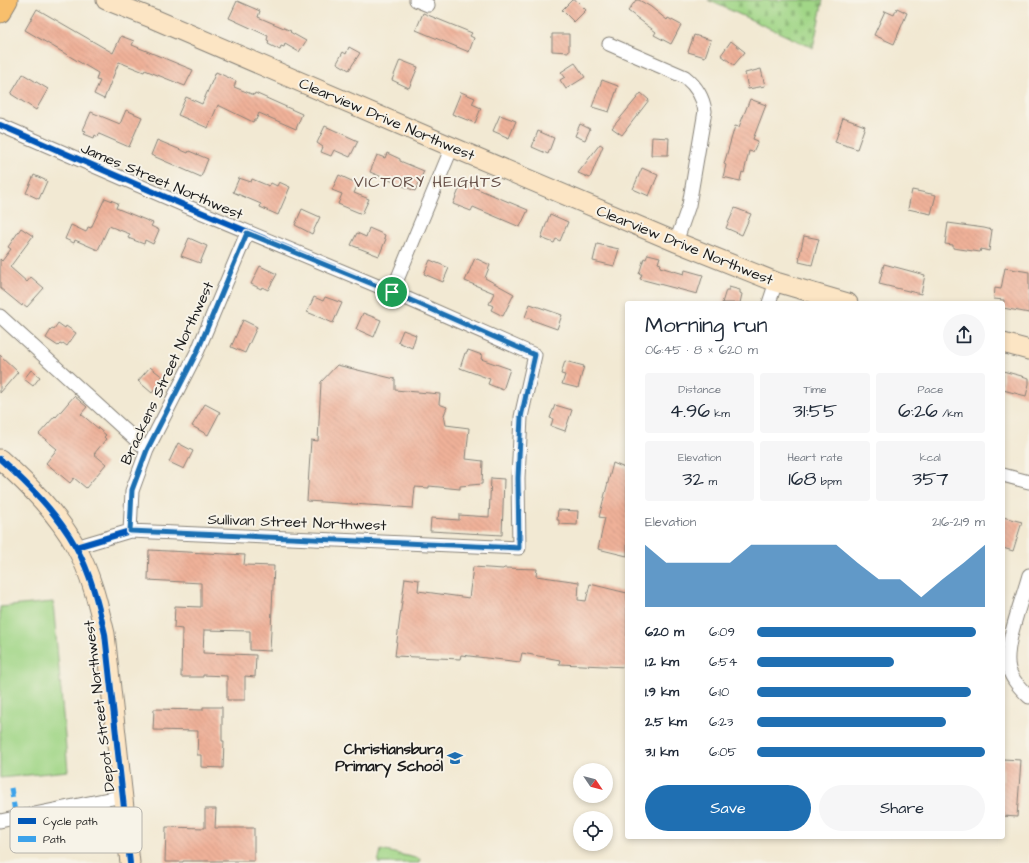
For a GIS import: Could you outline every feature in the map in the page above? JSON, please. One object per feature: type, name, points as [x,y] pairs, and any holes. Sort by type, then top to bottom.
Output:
[{"type":"main road","points":[[0,12],[8,0]]},
{"type":"street","name":"Clearview Drive Northwest","points":[[106,0],[154,19],[452,148],[676,242],[776,282],[841,301]]},
{"type":"street","points":[[609,44],[685,77],[693,83],[704,102],[705,111],[690,205],[676,242]]},
{"type":"street","name":"James Street Northwest","points":[[0,125],[247,233],[392,292],[535,355],[521,417],[518,478],[519,548]]},
{"type":"street","points":[[392,292],[452,148]]},
{"type":"street","name":"Brackens Street Northwest","points":[[130,531],[132,490],[147,450],[198,350],[247,233]]},
{"type":"street","points":[[770,301],[776,282]]},
{"type":"street","points":[[0,316],[147,450]]},
{"type":"street","points":[[1005,344],[1029,350]]},
{"type":"street","name":"Depot Street Northwest","points":[[0,459],[38,496],[58,520],[76,547],[88,573],[98,601],[105,634],[124,807]]},
{"type":"street","points":[[1005,476],[1029,482]]},
{"type":"street","name":"Sullivan Street Northwest","points":[[76,547],[130,531],[519,548]]},
{"type":"street","points":[[1029,575],[1008,647],[1009,669],[1018,686],[1029,697]]},
{"type":"street","points":[[69,807],[123,796]]},
{"type":"street","points":[[0,821],[10,819]]},
{"type":"street","name":"Depot Street Northwest","points":[[129,853],[130,863]]},
{"type":"green space","points":[[708,0],[823,0],[813,48]]},
{"type":"green space","points":[[53,602],[68,771],[0,778],[0,607]]},
{"type":"green space","points":[[381,850],[420,859],[419,863],[378,863]]},
{"type":"building","points":[[572,0],[576,0],[586,10],[574,22],[562,10]]},
{"type":"building","points":[[636,0],[639,0],[651,7],[667,20],[668,18],[681,25],[671,44],[654,35],[656,32],[628,11]]},
{"type":"building","points":[[237,1],[260,11],[258,17],[291,31],[290,32],[306,41],[299,52],[285,44],[284,47],[281,46],[280,50],[268,44],[268,36],[229,18]]},
{"type":"building","points":[[897,8],[907,13],[894,44],[874,35],[885,11],[894,15]]},
{"type":"building","points":[[37,9],[113,53],[121,36],[134,41],[132,45],[193,70],[185,86],[145,70],[144,72],[119,62],[104,99],[94,94],[100,81],[96,80],[98,73],[25,30]]},
{"type":"building","points":[[423,13],[472,33],[470,36],[474,38],[469,52],[416,30]]},
{"type":"building","points":[[552,34],[569,34],[569,52],[552,51]]},
{"type":"building","points":[[694,35],[711,40],[705,57],[688,52]]},
{"type":"building","points":[[731,41],[745,52],[734,65],[721,55]]},
{"type":"building","points":[[349,47],[360,53],[349,70],[337,63],[343,52],[346,54]]},
{"type":"building","points":[[400,60],[418,67],[409,88],[392,80]]},
{"type":"building","points":[[575,63],[585,77],[566,89],[560,80],[565,77],[561,72]]},
{"type":"building","points":[[761,69],[765,86],[748,89],[745,73]]},
{"type":"building","points":[[216,72],[236,81],[234,87],[254,95],[255,93],[302,114],[296,129],[259,113],[256,120],[253,122],[218,105],[208,128],[178,115],[186,97],[202,104]]},
{"type":"building","points":[[23,74],[48,89],[36,110],[11,94]]},
{"type":"building","points":[[602,80],[618,86],[609,112],[592,107]]},
{"type":"building","points":[[461,92],[475,98],[472,104],[481,108],[475,123],[452,114]]},
{"type":"building","points":[[641,93],[649,100],[622,135],[612,128]]},
{"type":"building","points":[[750,99],[766,105],[753,139],[758,141],[753,152],[749,151],[744,173],[742,172],[740,181],[723,177],[726,165],[724,164],[735,126],[739,127]]},
{"type":"building","points":[[126,110],[142,117],[129,147],[99,134],[98,137],[95,135],[94,138],[84,134],[86,131],[83,130],[91,112],[120,124]]},
{"type":"building","points":[[500,115],[516,121],[509,138],[493,131]]},
{"type":"building","points":[[843,118],[865,126],[857,149],[835,142]]},
{"type":"building","points":[[580,124],[590,129],[585,140],[575,136]]},
{"type":"building","points":[[325,126],[358,141],[350,157],[334,150],[331,156],[321,152],[323,147],[317,143]]},
{"type":"building","points":[[538,131],[554,138],[548,154],[532,147]]},
{"type":"building","points":[[652,137],[669,138],[668,155],[651,155]]},
{"type":"building","points":[[157,140],[188,153],[189,151],[208,159],[201,177],[151,155]]},
{"type":"building","points":[[600,144],[603,146],[590,178],[578,173]]},
{"type":"building","points":[[387,153],[400,159],[400,161],[424,171],[415,191],[370,172],[377,155],[385,158]]},
{"type":"building","points":[[642,168],[658,175],[649,196],[633,189]]},
{"type":"building","points":[[34,175],[47,181],[39,199],[26,193]]},
{"type":"building","points":[[339,175],[358,184],[354,193],[369,199],[362,214],[338,204],[342,194],[332,190]]},
{"type":"building","points":[[239,178],[251,182],[252,179],[269,186],[271,183],[277,186],[279,182],[290,187],[278,215],[260,207],[261,204],[233,192]]},
{"type":"building","points":[[463,180],[474,185],[473,187],[528,210],[520,227],[473,207],[471,211],[453,204]]},
{"type":"building","points":[[912,190],[936,195],[931,214],[908,209]]},
{"type":"building","points":[[105,198],[118,203],[116,208],[153,223],[151,226],[159,230],[153,244],[145,240],[144,244],[128,238],[130,234],[109,226],[98,250],[75,240],[74,243],[65,239],[71,225],[86,232],[88,227],[91,228]]},
{"type":"building","points":[[735,208],[751,214],[742,235],[726,228]]},
{"type":"building","points":[[302,209],[320,217],[312,234],[295,225]]},
{"type":"building","points":[[550,214],[568,222],[560,241],[556,239],[554,243],[541,238]]},
{"type":"building","points":[[948,223],[992,230],[989,251],[981,249],[980,252],[953,248],[953,245],[945,244]]},
{"type":"building","points":[[21,228],[33,236],[10,267],[27,282],[31,277],[44,288],[27,307],[23,304],[22,306],[0,288],[0,259],[2,261],[11,249],[8,247]]},
{"type":"building","points":[[369,228],[385,235],[384,238],[386,239],[379,256],[351,245],[357,233],[366,237]]},
{"type":"building","points":[[804,236],[819,239],[812,265],[799,262]]},
{"type":"building","points":[[189,238],[207,246],[200,263],[181,256]]},
{"type":"building","points":[[597,244],[619,249],[614,266],[593,261]]},
{"type":"building","points":[[648,254],[660,257],[658,263],[661,264],[660,267],[684,274],[685,270],[703,275],[697,294],[640,279],[642,274],[639,274],[644,258],[646,259]]},
{"type":"building","points":[[475,258],[490,265],[485,278],[514,294],[503,316],[491,310],[493,306],[489,304],[494,293],[465,281]]},
{"type":"building","points":[[430,260],[449,268],[443,282],[424,274]]},
{"type":"building","points":[[884,264],[925,275],[921,294],[879,284]]},
{"type":"building","points":[[260,266],[277,274],[268,290],[262,287],[261,289],[251,284]]},
{"type":"building","points":[[1005,268],[1029,272],[1029,313],[1005,308],[1004,300],[994,299],[995,288],[1001,289]]},
{"type":"building","points":[[729,287],[740,290],[740,293],[742,294],[740,301],[723,301],[726,290],[729,290]]},
{"type":"building","points":[[314,297],[323,301],[325,297],[342,303],[333,323],[307,312]]},
{"type":"building","points":[[530,304],[562,315],[557,329],[525,317]]},
{"type":"building","points":[[363,313],[381,320],[374,337],[356,329]]},
{"type":"building","points":[[243,320],[257,327],[245,353],[231,347]]},
{"type":"building","points":[[58,323],[65,328],[66,326],[76,333],[67,346],[63,343],[62,345],[60,344],[58,346],[46,338],[52,328],[54,329]]},
{"type":"building","points":[[403,330],[416,335],[412,348],[398,342]]},
{"type":"building","points":[[468,350],[482,355],[481,359],[510,369],[503,390],[488,384],[490,379],[460,368],[465,353],[467,353]]},
{"type":"building","points":[[0,355],[18,372],[0,393]]},
{"type":"building","points":[[565,361],[584,366],[578,388],[562,384],[565,375],[561,374]]},
{"type":"building","points":[[337,365],[395,379],[395,390],[440,394],[439,404],[447,407],[444,415],[446,425],[469,428],[466,459],[483,461],[482,484],[460,486],[460,489],[429,486],[429,488],[415,487],[413,508],[307,501],[311,440],[318,441],[321,382]]},
{"type":"building","points":[[150,367],[164,378],[152,393],[138,381]]},
{"type":"building","points":[[31,370],[40,377],[33,386],[24,379]]},
{"type":"building","points":[[1005,372],[1029,378],[1026,396],[1005,391]]},
{"type":"building","points":[[74,396],[87,407],[81,414],[106,435],[104,437],[106,439],[94,454],[106,464],[86,488],[74,478],[70,483],[46,463],[57,449],[39,434]]},
{"type":"building","points":[[205,404],[220,412],[208,435],[192,426]]},
{"type":"building","points":[[555,405],[572,410],[565,431],[551,426],[553,419],[550,418]]},
{"type":"building","points":[[178,443],[193,451],[184,469],[169,462]]},
{"type":"building","points":[[613,463],[625,468],[625,556],[598,549],[605,518],[599,517]]},
{"type":"building","points":[[491,478],[504,479],[502,535],[430,531],[431,518],[459,520],[459,515],[489,517]]},
{"type":"building","points":[[558,510],[578,511],[577,525],[559,524],[559,520],[557,520]]},
{"type":"building","points":[[1005,518],[1022,522],[1013,551],[1005,549]]},
{"type":"building","points":[[149,550],[245,555],[244,565],[274,566],[270,651],[250,650],[250,631],[204,630],[203,653],[256,655],[255,677],[245,676],[245,700],[227,700],[227,676],[203,675],[203,677],[181,677],[182,629],[174,628],[175,606],[201,607],[201,583],[148,580]]},
{"type":"building","points":[[473,567],[537,569],[536,576],[579,582],[578,600],[586,601],[590,584],[625,593],[625,667],[559,664],[560,660],[522,653],[520,662],[461,655],[460,659],[395,656],[405,578],[419,580],[418,591],[469,598]]},
{"type":"building","points":[[203,707],[222,707],[222,741],[224,741],[223,768],[201,767],[201,755],[197,755],[198,731],[153,730],[154,709],[203,710]]},
{"type":"building","points":[[1005,759],[1021,760],[1017,817],[1005,816]]},
{"type":"building","points":[[205,809],[216,809],[215,828],[254,828],[254,861],[165,862],[166,827],[205,828]]},
{"type":"marked path","points":[[11,788],[14,807]]},
{"type":"cycle path","points":[[0,125],[186,206],[392,292],[535,355],[521,417],[518,478],[519,548],[130,531],[76,547]]},
{"type":"cycle path","points":[[0,459],[32,489],[60,523],[76,547],[94,589],[105,634],[124,807]]},
{"type":"cycle path","points":[[129,853],[130,863]]},
{"type":"place","name":"Christiansburg Primary School","points":[[455,758]]},
{"type":"district","name":"VICTORY HEIGHTS","points":[[428,181]]},
{"type":"route","points":[[247,233],[392,292],[535,355],[521,417],[518,478],[519,548],[433,543],[130,531],[132,490],[147,450],[198,350],[247,233]]}]
